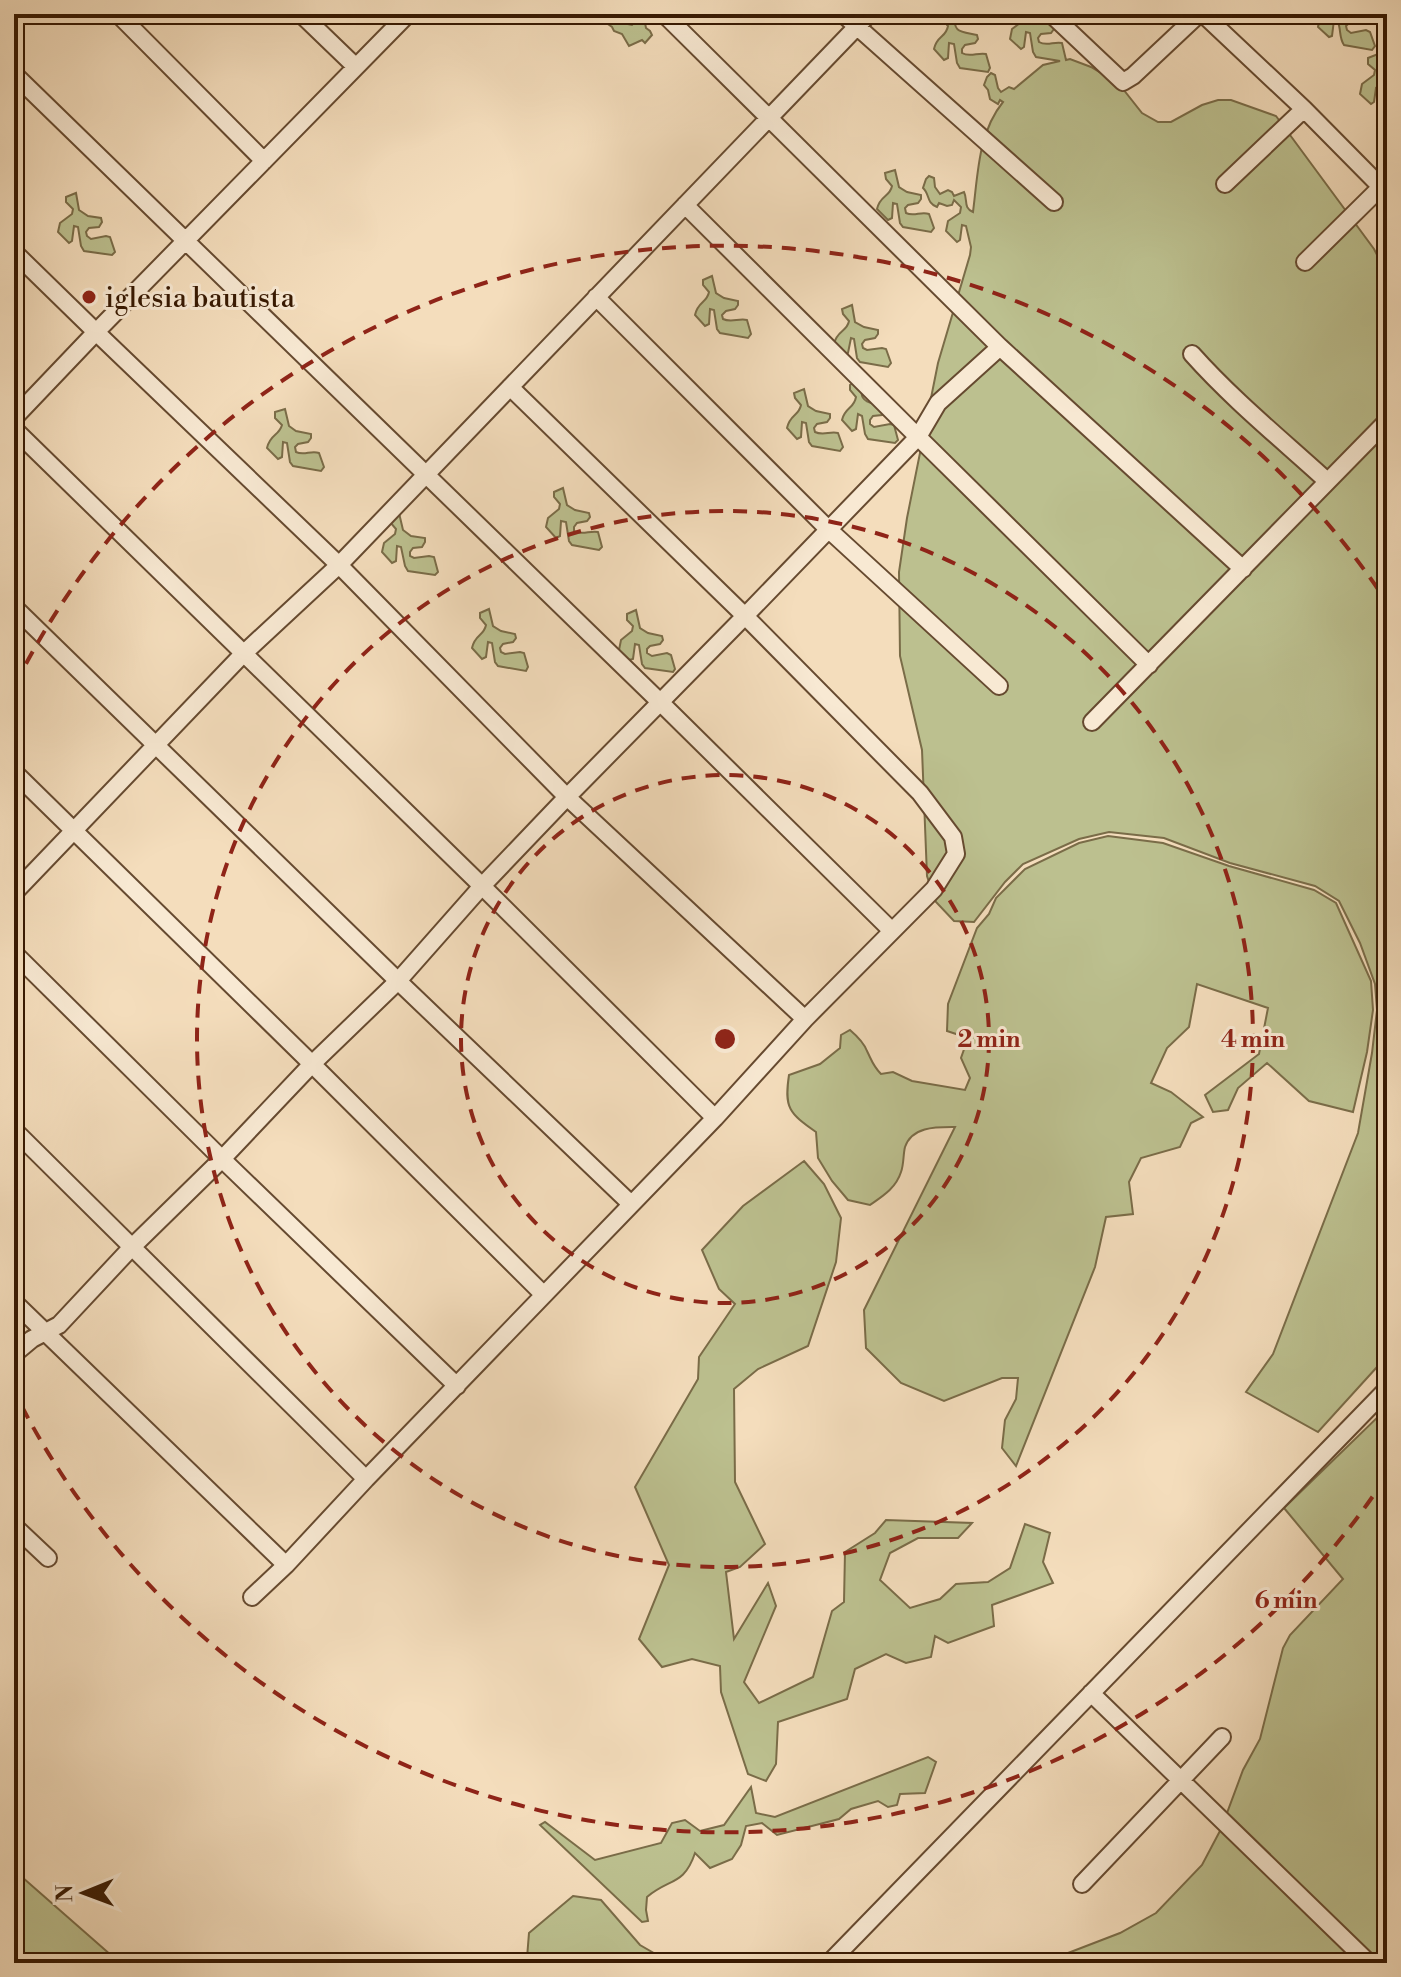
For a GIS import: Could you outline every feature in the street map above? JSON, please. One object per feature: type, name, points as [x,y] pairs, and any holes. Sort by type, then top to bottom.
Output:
[{"type":"street","points":[[118,14],[264,161]]},
{"type":"street","points":[[301,14],[356,67]]},
{"type":"street","points":[[14,418],[408,14]]},
{"type":"street","points":[[664,14],[1000,347],[1243,569]]},
{"type":"street","points":[[843,14],[1054,202]]},
{"type":"street","points":[[14,893],[243,654],[339,565],[869,14]]},
{"type":"street","points":[[1051,14],[1123,82],[1201,14],[1304,109],[1384,190],[1305,262]]},
{"type":"street","points":[[14,74],[892,931]]},
{"type":"street","points":[[1225,184],[1304,109]]},
{"type":"street","points":[[685,205],[1149,665]]},
{"type":"street","points":[[14,252],[339,565],[567,797],[805,1019]]},
{"type":"street","points":[[596,297],[828,529],[999,686]]},
{"type":"street","points":[[14,1354],[32,1339],[59,1325],[312,1064],[398,981],[567,797],[918,437],[938,403],[1000,347]]},
{"type":"street","points":[[1192,354],[1233,398],[1327,481]]},
{"type":"street","points":[[252,1597],[715,1118],[805,1019],[934,889],[956,854],[953,837],[920,793],[745,616],[510,387]]},
{"type":"street","points":[[1092,722],[1387,421]]},
{"type":"street","points":[[14,429],[715,1118]]},
{"type":"street","points":[[14,607],[631,1204]]},
{"type":"street","points":[[14,772],[544,1295]]},
{"type":"street","points":[[14,953],[457,1386]]},
{"type":"street","points":[[14,1130],[366,1479]]},
{"type":"street","points":[[14,1302],[286,1565]]},
{"type":"street","points":[[829,1963],[1387,1389]]},
{"type":"street","points":[[14,1526],[48,1558]]},
{"type":"street","points":[[1091,1693],[1369,1963]]},
{"type":"street","points":[[1082,1884],[1222,1737]]},
{"type":"green space","points":[[604,14],[619,15],[632,25],[643,14],[658,14],[658,18],[645,23],[652,35],[645,43],[642,40],[629,46],[622,34],[605,22]]},
{"type":"green space","points":[[942,14],[953,14],[959,30],[977,35],[975,43],[965,45],[962,53],[986,54],[990,68],[988,72],[960,68],[954,44],[949,43],[948,58],[944,60],[934,49],[948,26]]},
{"type":"green space","points":[[1024,14],[1030,14],[1040,22],[1054,24],[1051,33],[1041,34],[1039,42],[1062,43],[1066,60],[1091,67],[1119,84],[1142,113],[1158,122],[1171,122],[1218,100],[1231,100],[1276,116],[1374,249],[1387,274],[1387,1356],[1318,1432],[1246,1392],[1273,1354],[1358,1133],[1377,1010],[1375,984],[1360,943],[1339,901],[1315,886],[1230,863],[1164,838],[1109,832],[1079,839],[1023,864],[974,922],[954,921],[936,902],[927,876],[922,750],[900,656],[899,572],[938,363],[971,247],[966,226],[962,225],[957,242],[946,231],[948,221],[960,213],[961,207],[954,200],[952,205],[939,203],[937,207],[923,188],[929,176],[934,178],[940,194],[948,190],[954,196],[964,192],[967,206],[973,212],[984,140],[1003,102],[1000,100],[998,104],[990,99],[984,85],[987,77],[991,73],[995,75],[1001,92],[1009,87],[1014,89],[1043,65],[1060,61],[1036,57],[1030,33],[1026,32],[1021,49],[1010,39],[1012,29],[1024,20]]},
{"type":"green space","points":[[1325,14],[1362,14],[1359,21],[1346,26],[1347,30],[1351,33],[1370,32],[1375,46],[1372,50],[1344,45],[1338,22],[1334,20],[1332,36],[1329,37],[1318,27],[1320,17]]},
{"type":"green space","points":[[1378,54],[1379,68],[1387,76],[1387,112],[1380,89],[1376,88],[1371,104],[1360,94],[1362,84],[1374,75],[1375,70],[1368,64],[1368,58]]},
{"type":"green space","points":[[895,170],[899,187],[921,195],[918,203],[905,208],[906,213],[929,214],[934,228],[931,232],[903,227],[897,204],[893,203],[892,218],[888,220],[877,209],[892,186],[885,173]]},
{"type":"green space","points":[[76,193],[79,210],[88,216],[101,218],[99,227],[89,228],[87,236],[91,239],[110,237],[115,252],[112,255],[84,251],[78,227],[74,226],[69,243],[58,232],[60,223],[72,214],[73,209],[66,202],[66,197]]},
{"type":"green space","points":[[712,276],[716,293],[738,301],[735,309],[722,315],[723,319],[747,320],[751,334],[748,338],[720,333],[714,310],[710,309],[709,324],[705,326],[695,315],[709,292],[703,280]]},
{"type":"green space","points":[[852,305],[855,322],[878,330],[875,338],[865,340],[863,348],[886,349],[891,363],[888,367],[860,362],[854,339],[851,338],[845,355],[834,344],[849,321],[842,309]]},
{"type":"green space","points":[[854,382],[862,390],[865,400],[885,406],[882,415],[873,416],[870,424],[874,427],[894,425],[898,440],[895,443],[868,439],[862,416],[858,414],[856,429],[852,431],[842,420],[855,401],[856,397],[850,390]]},
{"type":"green space","points":[[804,389],[808,406],[830,414],[827,422],[817,424],[815,432],[838,433],[843,447],[840,451],[812,446],[806,423],[802,422],[801,437],[797,439],[787,428],[801,405],[794,393]]},
{"type":"green space","points":[[285,409],[289,426],[311,434],[308,442],[295,447],[296,452],[319,453],[324,467],[321,471],[293,466],[287,443],[283,442],[282,457],[278,459],[267,448],[282,425],[275,418],[275,412]]},
{"type":"green space","points":[[563,488],[567,505],[589,513],[587,521],[577,523],[574,531],[598,532],[602,547],[599,550],[572,545],[566,522],[561,521],[560,536],[556,538],[546,527],[548,518],[559,509],[554,492]]},
{"type":"green space","points":[[399,513],[403,530],[411,536],[425,538],[422,547],[413,548],[410,556],[434,557],[438,572],[435,575],[408,571],[401,547],[397,546],[396,561],[392,563],[382,552],[384,543],[395,534],[396,529],[390,522]]},
{"type":"green space","points":[[489,609],[493,626],[515,634],[513,642],[503,644],[501,652],[524,653],[528,667],[526,671],[498,666],[492,643],[488,642],[486,657],[482,659],[472,648],[486,625],[480,613]]},
{"type":"green space","points":[[636,610],[640,628],[662,636],[660,644],[650,646],[647,653],[652,656],[671,655],[673,672],[645,668],[639,645],[635,644],[633,659],[629,660],[619,650],[621,640],[632,631],[627,614]]},
{"type":"green space","points":[[1108,836],[1163,843],[1314,890],[1336,903],[1371,981],[1373,1010],[1367,1052],[1353,1112],[1309,1101],[1267,1063],[1238,1088],[1228,1110],[1213,1112],[1205,1095],[1259,1054],[1268,1008],[1197,984],[1189,1027],[1167,1048],[1151,1083],[1171,1092],[1203,1117],[1191,1123],[1180,1147],[1141,1158],[1129,1182],[1133,1214],[1106,1217],[1095,1267],[1016,1466],[1002,1448],[1005,1420],[1016,1399],[1018,1378],[1002,1378],[944,1401],[901,1383],[866,1348],[864,1310],[955,1127],[926,1129],[913,1135],[905,1147],[899,1178],[888,1191],[870,1205],[848,1200],[818,1158],[816,1132],[790,1109],[787,1095],[789,1075],[820,1064],[840,1048],[841,1035],[850,1030],[862,1042],[881,1074],[893,1072],[912,1081],[965,1090],[970,1078],[961,1058],[968,1038],[947,1031],[948,1004],[977,928],[989,914],[996,898],[1025,869],[1079,843]]},
{"type":"green space","points":[[804,1161],[824,1184],[841,1218],[836,1262],[808,1346],[758,1369],[734,1389],[735,1482],[765,1544],[740,1567],[726,1572],[734,1639],[768,1583],[776,1606],[744,1682],[759,1703],[813,1677],[832,1611],[844,1602],[845,1552],[875,1533],[886,1520],[972,1523],[958,1538],[918,1538],[890,1553],[880,1580],[910,1608],[940,1599],[956,1584],[988,1582],[1010,1568],[1025,1524],[1050,1533],[1043,1562],[1053,1583],[992,1605],[994,1626],[948,1643],[935,1636],[931,1657],[906,1663],[886,1654],[855,1669],[847,1699],[778,1722],[776,1764],[766,1781],[748,1774],[721,1692],[720,1666],[692,1659],[662,1667],[639,1639],[669,1565],[635,1487],[698,1379],[699,1357],[735,1304],[719,1289],[702,1250],[743,1206]]},
{"type":"green space","points":[[1387,1408],[1387,1963],[1042,1963],[1120,1933],[1156,1913],[1202,1865],[1221,1829],[1243,1770],[1260,1739],[1283,1648],[1290,1635],[1343,1579],[1284,1508]]},
{"type":"green space","points":[[928,1757],[936,1762],[925,1793],[900,1794],[897,1805],[888,1807],[878,1801],[851,1809],[839,1819],[777,1835],[762,1823],[746,1826],[741,1845],[732,1859],[710,1868],[695,1853],[681,1876],[647,1897],[648,1921],[642,1922],[540,1825],[545,1822],[595,1860],[661,1843],[672,1823],[685,1820],[700,1831],[724,1825],[751,1787],[756,1813],[775,1817]]},
{"type":"green space","points":[[14,1870],[120,1963],[14,1963]]},
{"type":"green space","points":[[573,1896],[601,1900],[640,1945],[671,1963],[510,1963],[527,1958],[529,1933]]},
{"type":"place","name":"iglesia bautista","points":[[89,297]]}]
